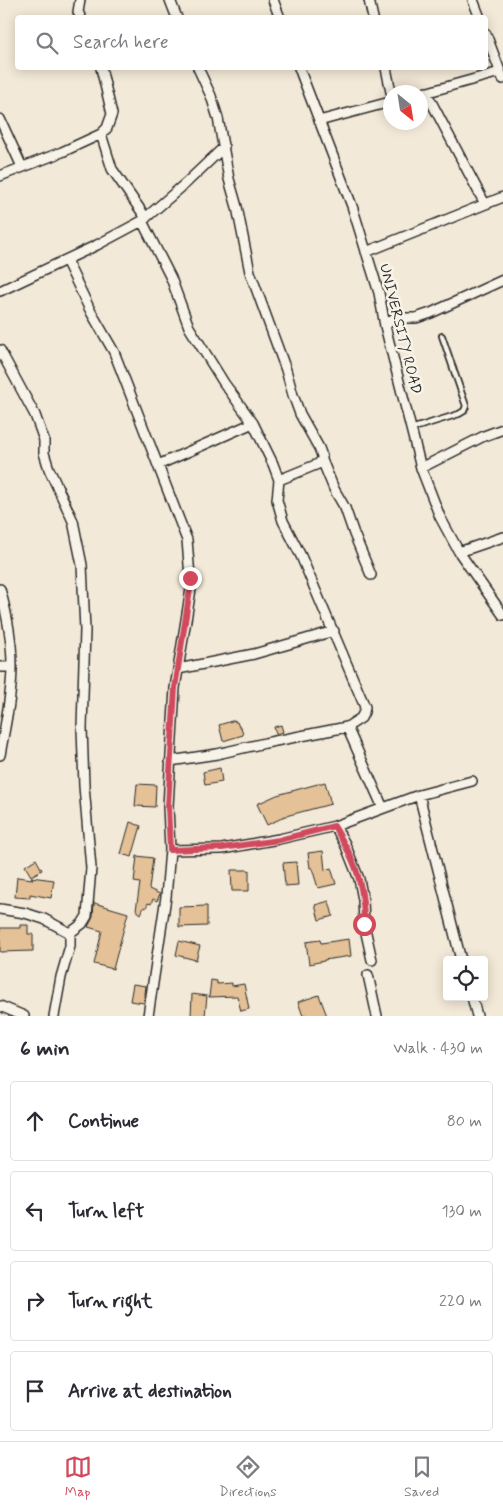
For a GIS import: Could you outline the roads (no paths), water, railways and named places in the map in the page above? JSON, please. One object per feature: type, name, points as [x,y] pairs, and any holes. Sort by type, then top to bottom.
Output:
[{"type":"street","points":[[80,0],[78,12],[80,15]]},
{"type":"street","points":[[170,0],[176,15]]},
{"type":"street","points":[[273,0],[279,15]]},
{"type":"street","points":[[369,0],[372,15]]},
{"type":"street","points":[[473,0],[479,15]]},
{"type":"street","points":[[428,92],[502,76],[488,39]]},
{"type":"street","points":[[0,176],[62,152],[101,134],[107,128],[112,114],[101,70]]},
{"type":"street","points":[[199,70],[211,96],[218,118],[229,179],[237,207],[250,272],[300,414],[319,448],[322,460],[334,489],[345,508],[371,575]]},
{"type":"street","name":"UNIVERSITY ROAD","points":[[300,70],[352,206],[379,293],[385,326],[421,468],[440,517],[458,552],[503,615]]},
{"type":"street","points":[[386,70],[390,85]]},
{"type":"street","points":[[428,102],[485,204]]},
{"type":"street","points":[[320,121],[383,104]]},
{"type":"street","points":[[0,119],[22,167]]},
{"type":"street","points":[[101,134],[112,170],[144,219],[171,278],[189,327],[252,423],[274,464],[279,480],[277,500],[283,521],[301,556],[365,707],[361,718],[347,727],[217,754],[170,761]]},
{"type":"street","points":[[0,291],[118,235],[144,219],[186,184],[224,147]]},
{"type":"street","points":[[366,252],[503,197]]},
{"type":"street","points":[[66,260],[91,312],[114,352],[187,540],[189,553],[190,589],[175,688],[170,761],[168,806],[170,850],[166,897],[148,1016]]},
{"type":"street","points":[[385,326],[394,318],[416,318],[431,313],[503,280]]},
{"type":"street","points":[[0,350],[35,415],[44,440],[44,453],[49,469],[73,521],[82,565],[85,630],[82,728],[84,786],[91,868],[87,916],[82,924],[70,933]]},
{"type":"street","points":[[158,465],[252,423]]},
{"type":"street","points":[[421,468],[484,436],[503,429]]},
{"type":"street","points":[[279,480],[318,464],[322,460]]},
{"type":"street","points":[[458,552],[503,537]]},
{"type":"street","points":[[0,589],[8,622],[12,667],[0,755]]},
{"type":"street","points":[[178,669],[254,654],[334,631]]},
{"type":"street","points":[[0,667],[12,667]]},
{"type":"street","points":[[347,727],[383,808]]},
{"type":"street","points":[[170,850],[222,848],[279,840],[334,826],[419,795],[472,782]]},
{"type":"street","points":[[419,795],[460,956]]},
{"type":"street","points":[[334,826],[359,879],[363,900],[364,924],[372,960]]},
{"type":"street","points":[[0,908],[44,919],[70,933]]},
{"type":"street","points":[[54,1016],[61,977],[70,946],[70,933]]},
{"type":"street","points":[[368,975],[377,1016]]},
{"type":"street","points":[[473,1001],[477,1016]]},
{"type":"street","points":[[0,1006],[24,1016]]},
{"type":"lane","points":[[410,429],[458,414],[464,411],[466,406],[442,336]]}]
